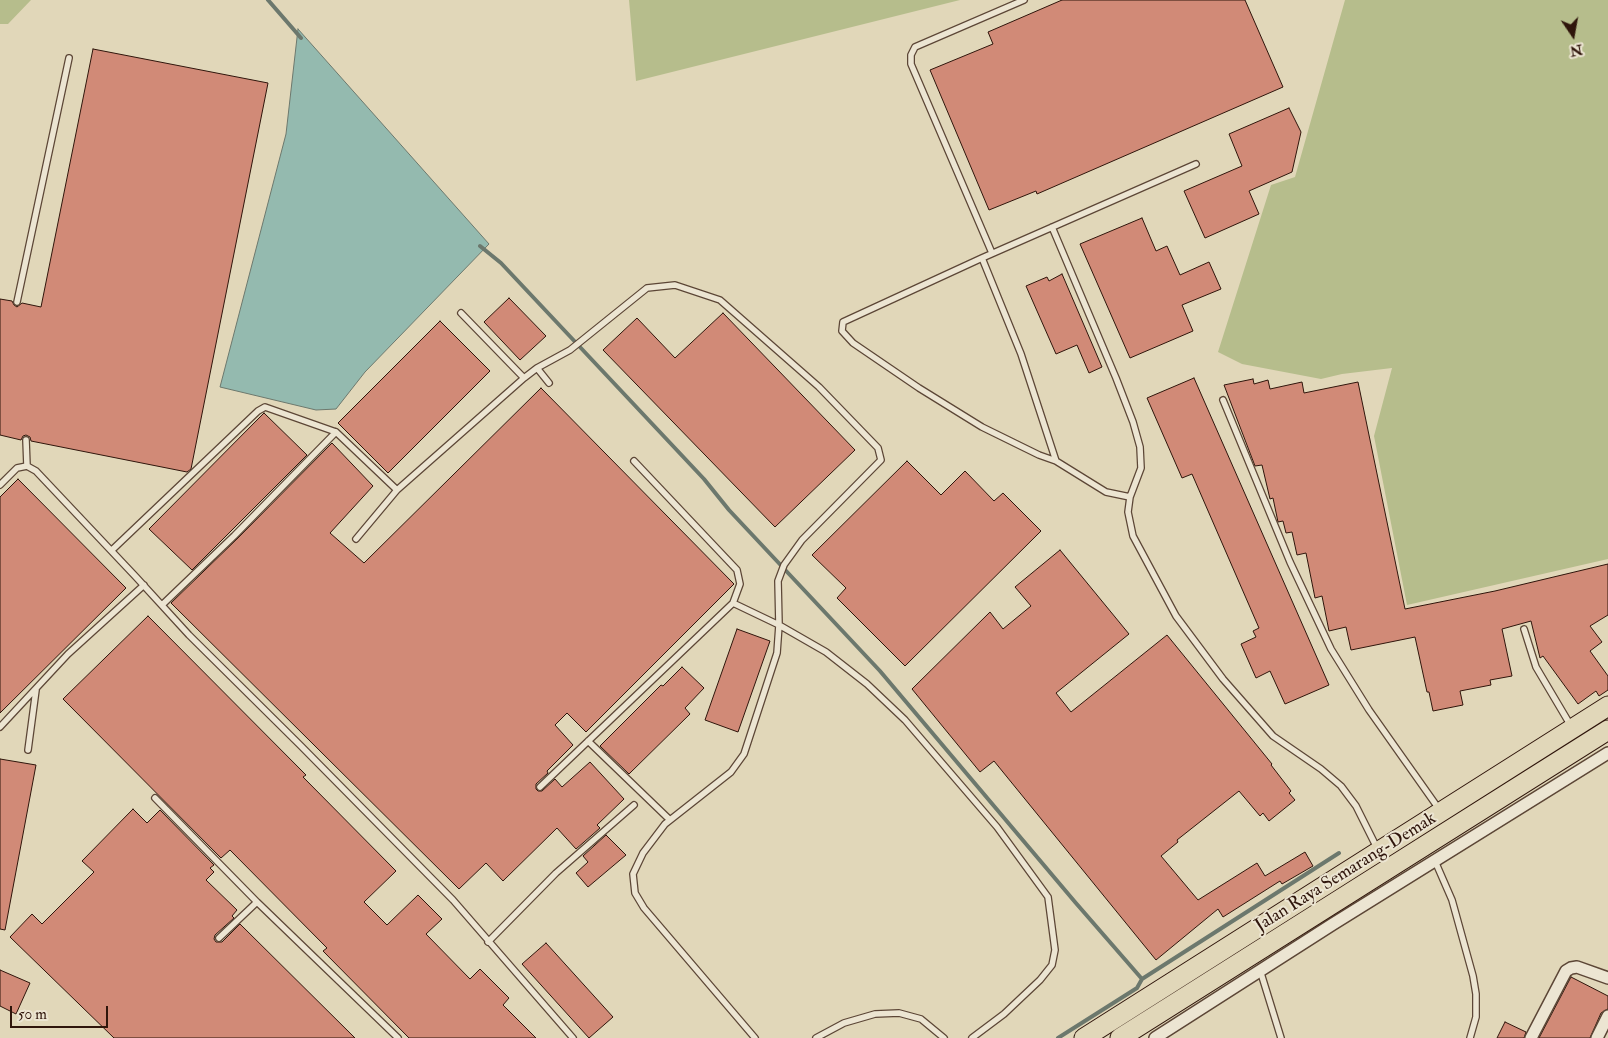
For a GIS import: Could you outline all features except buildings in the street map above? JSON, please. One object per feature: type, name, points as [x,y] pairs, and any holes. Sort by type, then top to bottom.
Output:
[{"type":"highway","name":"Jalan Raya Semarang-Demak","points":[[1084,1038],[1608,706]]},
{"type":"highway","name":"Jalan Raya Semarang-Demak","points":[[1120,1038],[1608,730]]},
{"type":"street","points":[[1155,1038],[1260,970],[1608,753]]},
{"type":"street","points":[[1531,1038],[1566,970],[1577,967],[1608,978]]},
{"type":"street","points":[[1596,1038],[1608,1016]]},
{"type":"lane","points":[[992,253],[911,64],[912,55],[915,47],[1024,0]]},
{"type":"lane","points":[[17,302],[69,58]]},
{"type":"lane","points":[[1130,497],[1106,492],[1056,461],[1039,455],[982,427],[853,343],[842,331],[844,322],[992,253],[1196,164]]},
{"type":"lane","points":[[1052,227],[1116,378],[1133,422],[1140,447],[1141,468],[1130,497],[1128,512],[1133,536],[1176,616],[1223,679],[1273,736],[1321,769],[1341,786],[1356,806],[1380,852]]},
{"type":"lane","points":[[982,258],[1021,354],[1056,461]]},
{"type":"lane","points":[[356,539],[397,490],[524,378],[537,368],[570,350],[647,288],[675,285],[720,300],[819,387],[878,448],[880,460],[802,540],[784,565],[778,581],[779,626],[777,653],[744,754],[731,772],[670,820],[642,853],[633,874],[635,893],[644,908],[755,1038]]},
{"type":"lane","points":[[461,313],[524,378]]},
{"type":"lane","points":[[537,368],[550,383]]},
{"type":"lane","points":[[1223,400],[1290,562],[1330,649],[1370,710],[1442,812]]},
{"type":"lane","points":[[112,550],[264,407],[336,432],[397,490]]},
{"type":"lane","points":[[162,605],[240,530],[336,432]]},
{"type":"lane","points":[[26,440],[27,466]]},
{"type":"lane","points":[[540,787],[733,603],[740,584],[737,570],[634,461]]},
{"type":"lane","points":[[0,485],[17,468],[27,466],[36,470],[189,635],[453,900],[573,1038]]},
{"type":"lane","points":[[0,727],[68,654],[144,585]]},
{"type":"lane","points":[[733,603],[826,652],[867,684],[905,720],[997,828],[1048,897],[1055,950],[1052,965],[1040,980],[1004,1014],[972,1038]]},
{"type":"lane","points":[[1524,629],[1536,667],[1572,728]]},
{"type":"lane","points":[[28,750],[36,690]]},
{"type":"lane","points":[[588,741],[670,820]]},
{"type":"lane","points":[[155,798],[257,902],[398,1038]]},
{"type":"lane","points":[[488,942],[556,874],[634,805]]},
{"type":"lane","points":[[1434,861],[1452,900],[1473,976],[1476,994],[1476,1017],[1470,1038]]},
{"type":"lane","points":[[219,938],[257,902]]},
{"type":"lane","points":[[1260,970],[1281,1038]]},
{"type":"lane","points":[[816,1038],[844,1024],[875,1014],[899,1013],[920,1019],[944,1038]]},
{"type":"green space","points":[[0,0],[31,0],[8,24],[0,24]]},
{"type":"green space","points":[[629,0],[960,0],[636,81]]},
{"type":"green space","points":[[1345,0],[1608,0],[1608,559],[1407,605],[1374,436],[1392,368],[1342,374],[1321,379],[1242,364],[1218,352],[1271,185],[1295,177]]},
{"type":"water","points":[[298,29],[489,244],[365,372],[336,409],[316,410],[220,387],[286,134]]},
{"type":"waterway","points":[[268,0],[301,38]]},
{"type":"waterway","points":[[480,246],[501,263],[704,479],[729,510],[880,671],[1142,979]]},
{"type":"waterway","points":[[1058,1038],[1137,988],[1142,979],[1339,853]]}]
